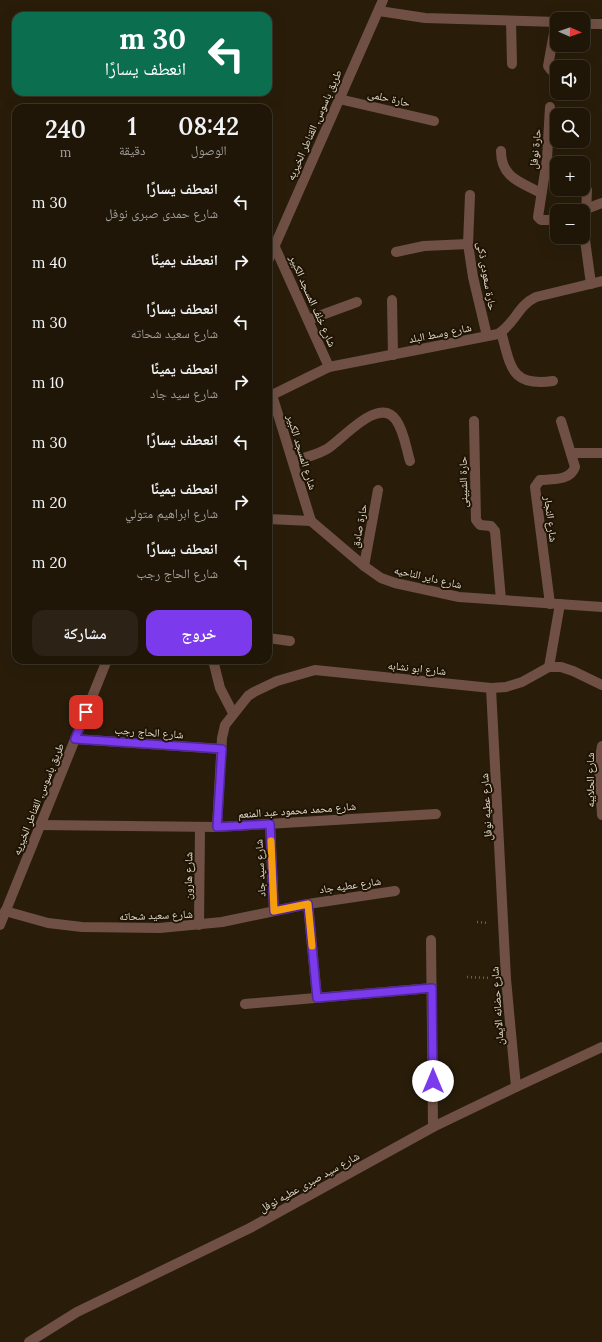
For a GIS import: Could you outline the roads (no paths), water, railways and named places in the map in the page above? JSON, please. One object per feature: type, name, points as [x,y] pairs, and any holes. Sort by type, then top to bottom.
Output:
[{"type":"street","name":"طريق باسوس, القناطر الخيريه","points":[[272,250],[383,0]]},
{"type":"street","points":[[379,11],[425,18],[550,22]]},
{"type":"street","points":[[511,21],[512,64]]},
{"type":"street","points":[[590,24],[602,24]]},
{"type":"street","points":[[550,69],[548,66],[551,52]]},
{"type":"street","name":"حارة حلمى","points":[[339,99],[434,121]]},
{"type":"street","name":"حارة نوفل","points":[[550,107],[546,160],[539,218],[541,220],[550,220]]},
{"type":"street","name":"حارة نوفل","points":[[502,151],[501,162],[508,173],[541,193]]},
{"type":"street","name":"حارة سعودى ذكى","points":[[470,195],[468,244],[473,277],[487,336]]},
{"type":"street","points":[[590,212],[602,203]]},
{"type":"street","points":[[396,252],[424,246],[468,244]]},
{"type":"street","points":[[586,244],[591,284]]},
{"type":"street","name":"شارع خلف المسجد الكبير","points":[[274,245],[329,367]]},
{"type":"street","name":"شارع وسط البلد","points":[[272,392],[329,367],[501,332],[507,329],[514,321],[518,311],[527,301],[536,297],[602,281]]},
{"type":"street","points":[[392,300],[393,355]]},
{"type":"street","points":[[308,320],[357,302]]},
{"type":"street","points":[[501,332],[511,367],[516,375],[537,382],[553,381]]},
{"type":"street","name":"شارع المسجد الكبير","points":[[272,399],[311,521]]},
{"type":"street","points":[[293,461],[315,455],[329,448],[352,428],[369,416],[381,413],[390,414],[397,421],[410,461]]},
{"type":"street","name":"حارة الشبينى","points":[[474,421],[476,520],[480,525],[491,526],[495,531],[501,600]]},
{"type":"street","name":"شارع النجار","points":[[550,604],[535,487],[540,480],[566,477],[572,474],[575,468],[561,421]]},
{"type":"street","points":[[571,453],[602,453]]},
{"type":"street","name":"حارة صادق","points":[[364,566],[378,490]]},
{"type":"street","points":[[272,519],[311,521]]},
{"type":"street","name":"شارع داير الناحيه","points":[[311,521],[364,566],[381,578],[395,583],[442,595],[602,607]]},
{"type":"street","points":[[560,604],[549,668],[561,667],[602,685]]},
{"type":"street","points":[[272,639],[290,641]]},
{"type":"street","name":"طريق باسوس, القناطر الخيريه","points":[[0,925],[105,664]]},
{"type":"street","points":[[214,664],[220,688],[234,713]]},
{"type":"street","name":"شارع ابو نشابه","points":[[217,827],[225,725],[254,692],[277,681],[315,670],[491,688],[506,687],[522,682],[549,668]]},
{"type":"street","name":"شارع عطيه نوفل","points":[[491,688],[504,924]]},
{"type":"street","name":"شارع الحاج رجب","points":[[75,739],[222,749]]},
{"type":"street","name":"شارع الحلايبه","points":[[602,746],[599,763],[602,814]]},
{"type":"street","name":"شارع محمد محمود عبد المنعم","points":[[40,825],[217,827],[436,814]]},
{"type":"street","name":"شارع سيد جاد","points":[[270,824],[274,911]]},
{"type":"street","name":"شارع هارون","points":[[199,925],[200,827]]},
{"type":"street","name":"شارع عطيه جاد","points":[[308,904],[395,891]]},
{"type":"street","points":[[308,904],[317,998]]},
{"type":"street","name":"شارع سعيد شحاته","points":[[5,912],[48,923],[82,928],[153,928],[199,925],[308,904]]},
{"type":"street","name":"شارع حضانه الايمان","points":[[504,924],[506,979],[516,1086]]},
{"type":"street","points":[[432,940],[433,1127]]},
{"type":"street","points":[[245,1004],[432,988]]},
{"type":"street","name":"شارع سيد صبرى عطيه نوفل","points":[[29,1342],[77,1312],[250,1228],[433,1127],[516,1086],[602,1048]]}]
